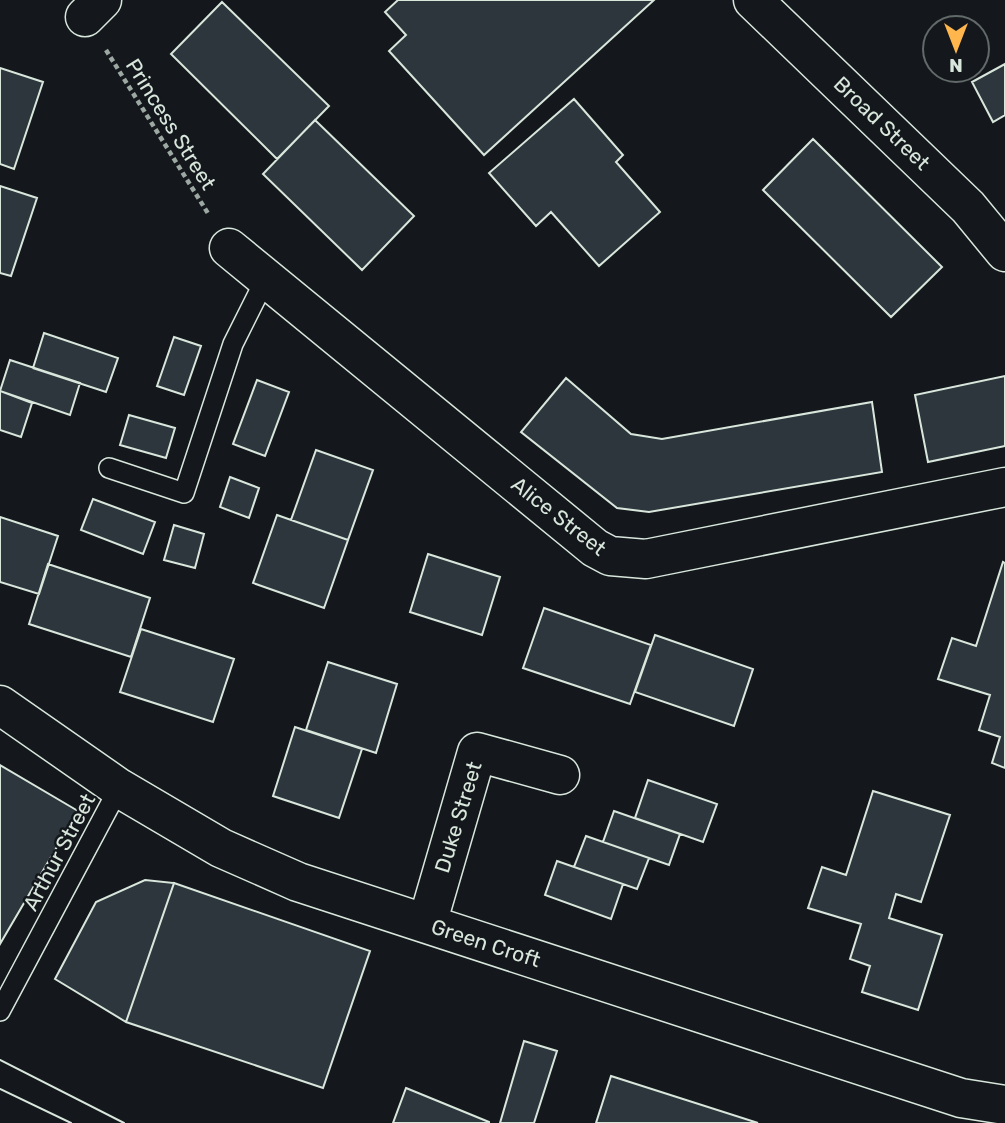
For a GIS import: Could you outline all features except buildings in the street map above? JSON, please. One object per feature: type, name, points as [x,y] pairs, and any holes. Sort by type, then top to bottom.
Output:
[{"type":"street","name":"Broad Street","points":[[753,0],[968,207],[1005,252]]},
{"type":"street","name":"Alice Street","points":[[229,248],[595,548],[610,556],[646,559],[1005,487]]},
{"type":"street","name":"Green Croft","points":[[0,705],[119,788],[221,848],[298,882],[961,1098],[1005,1105]]},
{"type":"street","name":"Duke Street","points":[[427,924],[477,752],[560,775]]},
{"type":"lane","points":[[109,468],[184,493],[233,344],[266,278]]},
{"type":"lane","name":"Arthur Street","points":[[0,1011],[119,788]]},
{"type":"path","name":"Princess Street","points":[[94,9],[229,248]]},
{"type":"tram line","points":[[0,1060],[124,1123]]},
{"type":"tram line","points":[[0,1089],[71,1123]]}]
